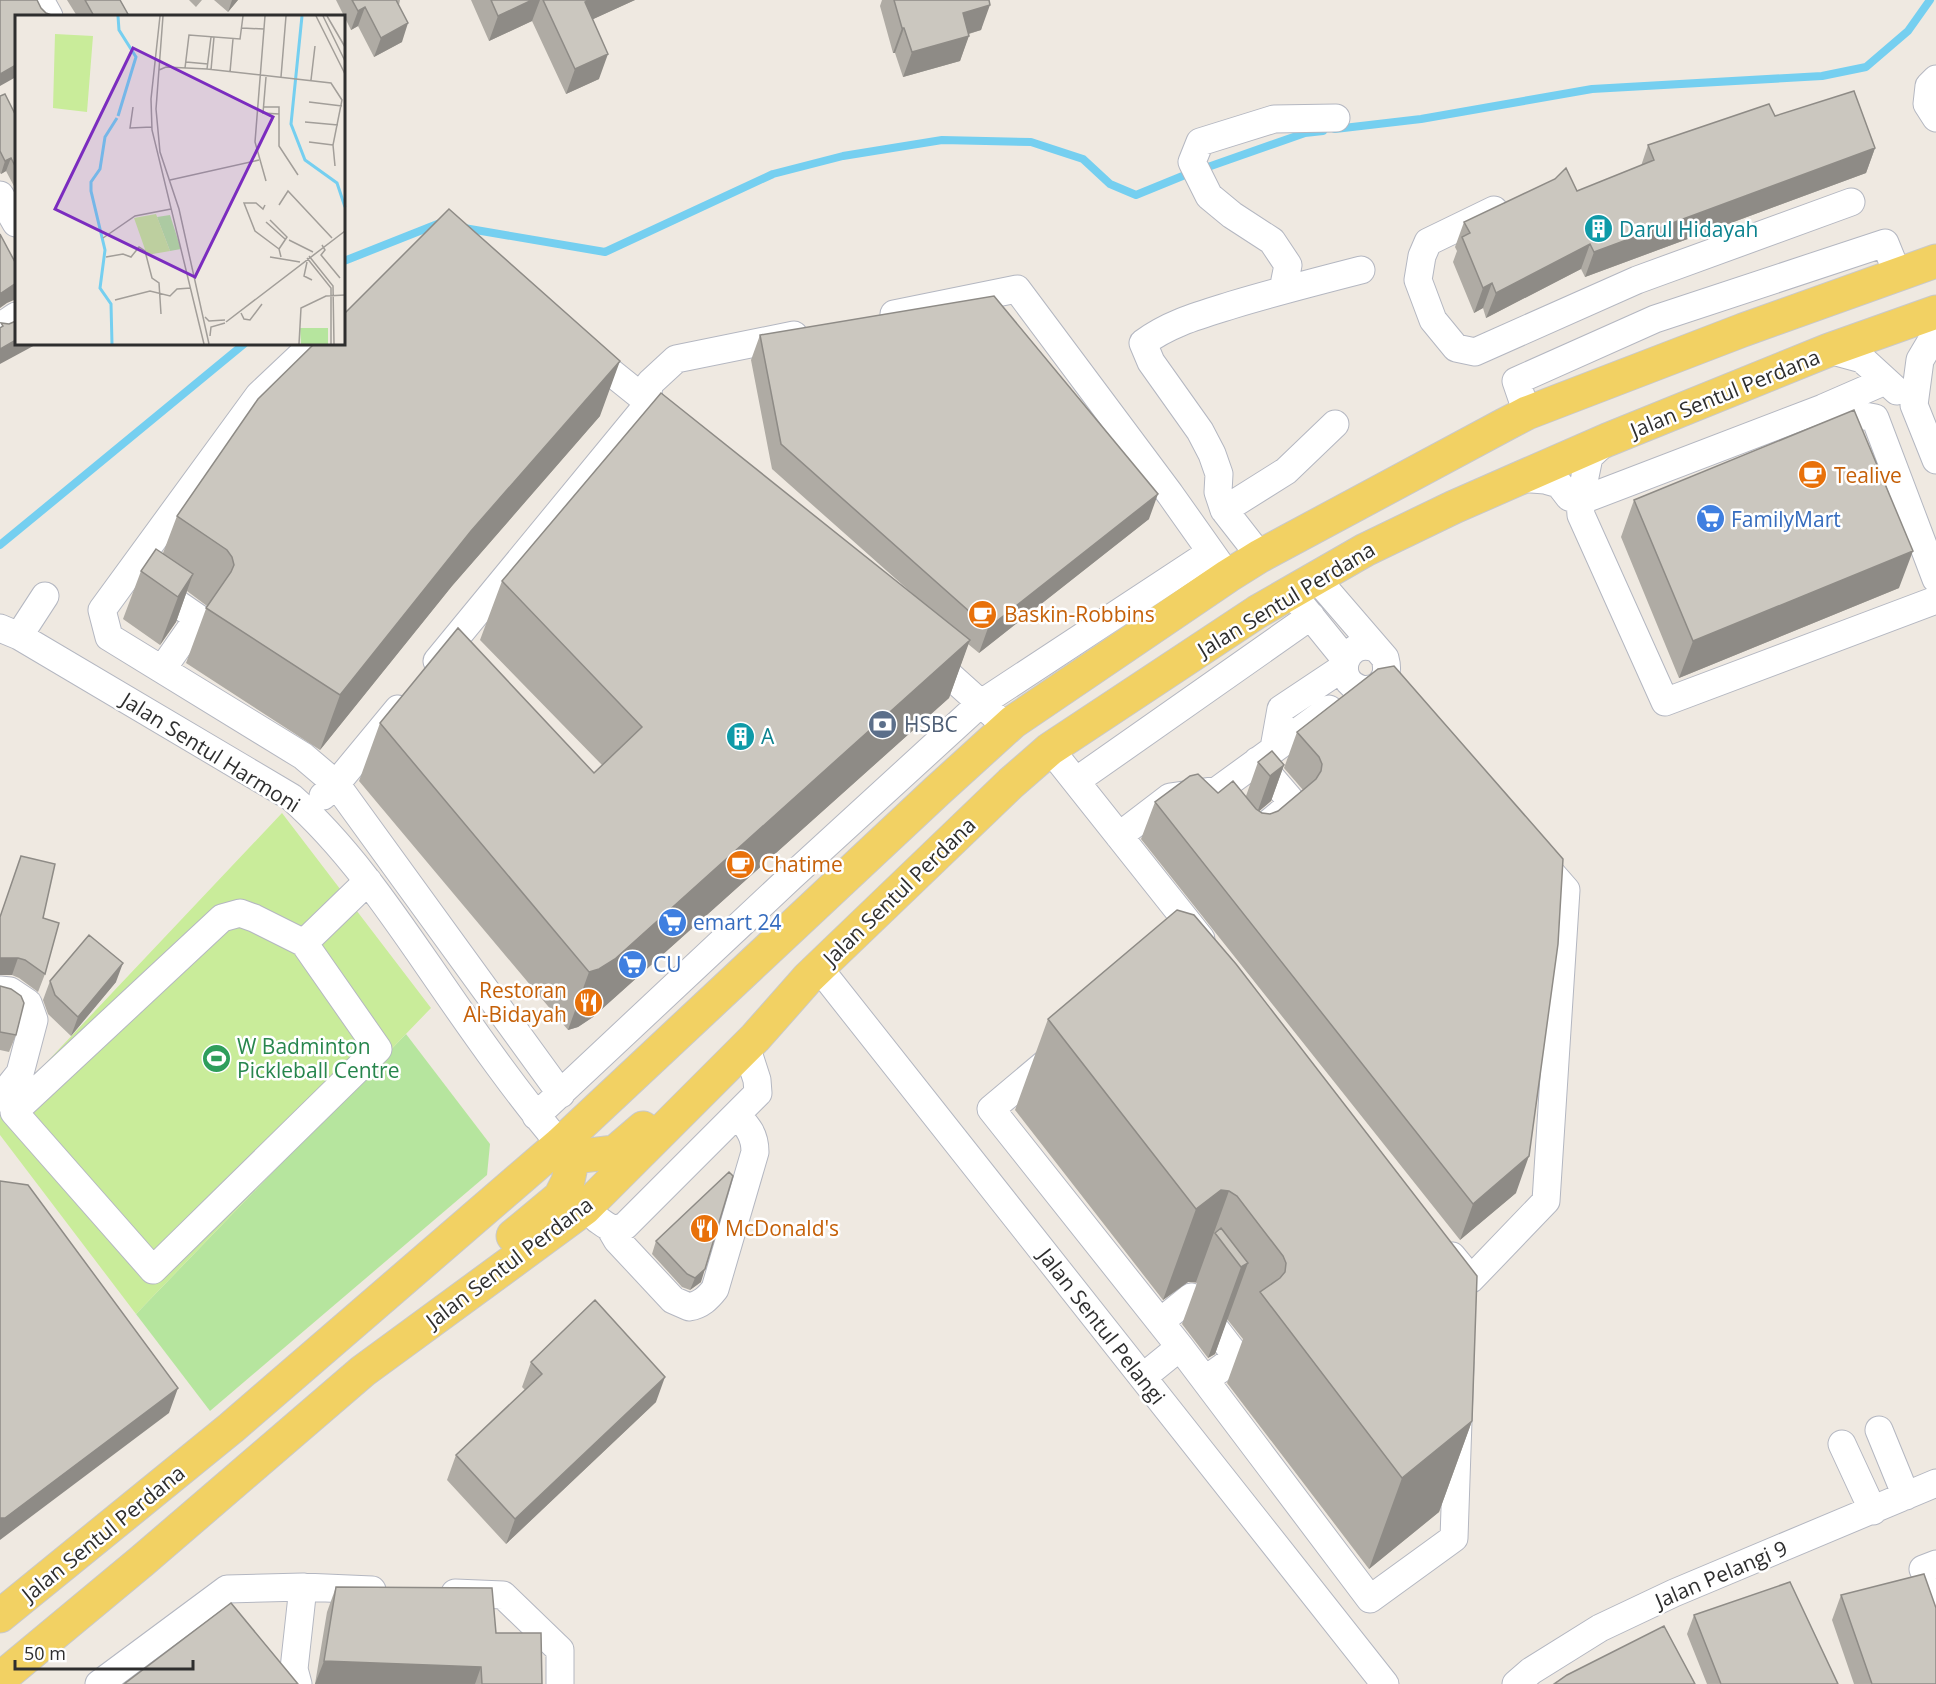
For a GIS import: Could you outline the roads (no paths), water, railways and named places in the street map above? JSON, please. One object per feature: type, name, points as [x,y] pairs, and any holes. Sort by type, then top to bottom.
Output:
[{"type":"main road","name":"Jalan Sentul Perdana","points":[[0,1616],[567,1151],[937,790],[1010,725],[1218,571],[1260,556],[1340,511],[1527,413],[1743,330],[1936,261]]},
{"type":"main road","name":"Jalan Sentul Perdana","points":[[0,1678],[142,1561],[363,1371],[584,1209],[746,1046],[819,968],[1011,783],[1050,749],[1257,612],[1304,589],[1375,545],[1518,478],[1607,440],[1829,350],[1936,312]]},
{"type":"main road","points":[[1304,589],[1306,543],[1340,511]]},
{"type":"main road","points":[[1218,571],[1233,583],[1277,558],[1304,589]]},
{"type":"main road","points":[[363,1371],[477,1267],[560,1197],[568,1181],[567,1151],[615,1152],[686,1092],[719,1073]]},
{"type":"street","points":[[40,0],[48,15]]},
{"type":"street","points":[[1936,79],[1929,86],[1927,104],[1936,118]]},
{"type":"street","points":[[1282,290],[1287,265],[1278,249],[1272,241],[1232,215],[1209,196],[1192,162],[1195,152],[1200,142],[1275,119],[1336,118]]},
{"type":"street","points":[[0,195],[15,221]]},
{"type":"street","points":[[1519,199],[1428,242],[1422,256],[1418,280],[1433,320],[1456,348],[1475,351],[1637,280],[1851,202]]},
{"type":"street","points":[[1527,413],[1516,381],[1655,319],[1885,243],[1898,275]]},
{"type":"street","points":[[1260,556],[1224,510],[1218,492],[1219,474],[1212,454],[1200,431],[1151,362],[1143,343],[1160,330],[1181,321],[1282,290],[1361,270]]},
{"type":"street","points":[[1637,280],[1655,319]]},
{"type":"street","points":[[536,1116],[791,877],[985,701],[1218,571],[1170,494],[1017,289],[869,319]]},
{"type":"street","points":[[1599,296],[1617,336]]},
{"type":"street","points":[[0,327],[15,317]]},
{"type":"street","points":[[307,811],[336,784],[649,403],[650,383],[676,359],[824,328]]},
{"type":"street","points":[[1914,405],[1920,360],[1936,333]]},
{"type":"street","points":[[569,339],[649,403],[694,446]]},
{"type":"street","points":[[312,345],[259,394],[129,571],[102,610],[109,637],[163,668],[303,756],[336,784],[561,1094]]},
{"type":"street","points":[[1829,350],[1862,359],[1914,405],[1936,460]]},
{"type":"street","points":[[1518,478],[1545,480],[1559,484],[1569,497],[1580,501],[1823,408],[1885,381]]},
{"type":"street","points":[[1823,408],[1875,417],[1931,552],[1936,579]]},
{"type":"street","points":[[1224,510],[1286,471],[1335,424]]},
{"type":"street","points":[[1607,440],[1589,457],[1580,501],[1581,515],[1665,702],[1936,600]]},
{"type":"street","points":[[129,571],[198,618],[163,668]]},
{"type":"street","points":[[1266,754],[1380,688],[1387,672],[1385,658],[1375,648],[1304,589]]},
{"type":"street","points":[[1304,589],[1345,663],[1348,680],[1380,688]]},
{"type":"street","points":[[1076,781],[1304,589]]},
{"type":"street","points":[[10,632],[45,596]]},
{"type":"street","name":"Jalan Sentul Harmoni","points":[[10,632],[291,797],[307,811],[379,894],[495,1062],[536,1116],[567,1151]]},
{"type":"street","points":[[912,636],[1010,725]]},
{"type":"street","points":[[1233,808],[1266,754],[1281,710],[1345,663],[1353,650],[1364,646],[1375,648]]},
{"type":"street","points":[[1050,749],[1214,956]]},
{"type":"street","points":[[1119,836],[1170,797],[1233,808],[1255,835],[1293,803],[1266,754]]},
{"type":"street","points":[[1434,1233],[1471,1279],[1546,1201],[1566,890],[1520,836]]},
{"type":"street","points":[[304,943],[368,881]]},
{"type":"street","points":[[240,913],[304,943],[378,1049],[153,1270],[14,1112],[222,918],[240,913]]},
{"type":"street","name":"Jalan Sentul Pelangi","points":[[819,968],[1385,1684]]},
{"type":"street","points":[[1153,973],[1215,1045],[1460,1362],[1454,1538],[1370,1599],[1180,1347],[991,1108],[1153,973]]},
{"type":"street","points":[[0,990],[10,991],[28,1003],[34,1020],[20,1073],[0,1098]]},
{"type":"street","points":[[584,1209],[610,1228],[617,1230],[625,1226],[738,1115],[758,1093],[757,1080],[746,1046]]},
{"type":"street","points":[[610,1228],[617,1240],[673,1300],[689,1307],[702,1303],[715,1289],[755,1152],[752,1132],[738,1115]]},
{"type":"street","points":[[1160,1322],[1191,1297],[1236,1357],[1205,1380]]},
{"type":"street","points":[[1143,1377],[1180,1347]]},
{"type":"street","points":[[1879,1430],[1906,1496]]},
{"type":"street","points":[[1842,1444],[1873,1511]]},
{"type":"street","name":"Jalan Pelangi 9","points":[[1516,1684],[1531,1671],[1600,1628],[1674,1593],[1936,1483]]},
{"type":"street","points":[[1936,1563],[1923,1569],[1936,1599]]},
{"type":"street","points":[[297,1684],[294,1669],[303,1587]]},
{"type":"street","points":[[99,1684],[227,1589],[303,1587],[397,1591]]},
{"type":"street","points":[[432,1592],[503,1595],[560,1650],[560,1684]]},
{"type":"waterway","points":[[1335,129],[1421,119],[1592,89],[1822,76],[1866,67],[1908,31],[1930,0]]},
{"type":"waterway","points":[[1208,167],[1305,133],[1323,131]]},
{"type":"waterway","points":[[464,228],[605,252],[773,174],[843,156],[942,140],[1031,142],[1083,159],[1110,184],[1136,195],[1185,175]]},
{"type":"waterway","points":[[345,261],[440,223]]},
{"type":"waterway","points":[[0,545],[243,345]]},
{"type":"place","name":"Darul Hidayah","points":[[1598,229]]},
{"type":"place","name":"Tealive","points":[[1813,475]]},
{"type":"place","name":"FamilyMart","points":[[1710,519]]},
{"type":"place","name":"Baskin-Robbins","points":[[983,614]]},
{"type":"place","name":"HSBC","points":[[883,724]]},
{"type":"place","name":"A","points":[[740,736]]},
{"type":"place","name":"Chatime","points":[[740,864]]},
{"type":"place","name":"emart 24","points":[[672,922]]},
{"type":"place","name":"CU","points":[[632,964]]},
{"type":"place","name":"Restoran Al-Bidayah","points":[[588,1002]]},
{"type":"place","name":"W Badminton Pickleball Centre","points":[[216,1058]]},
{"type":"place","name":"McDonald's","points":[[704,1228]]}]
